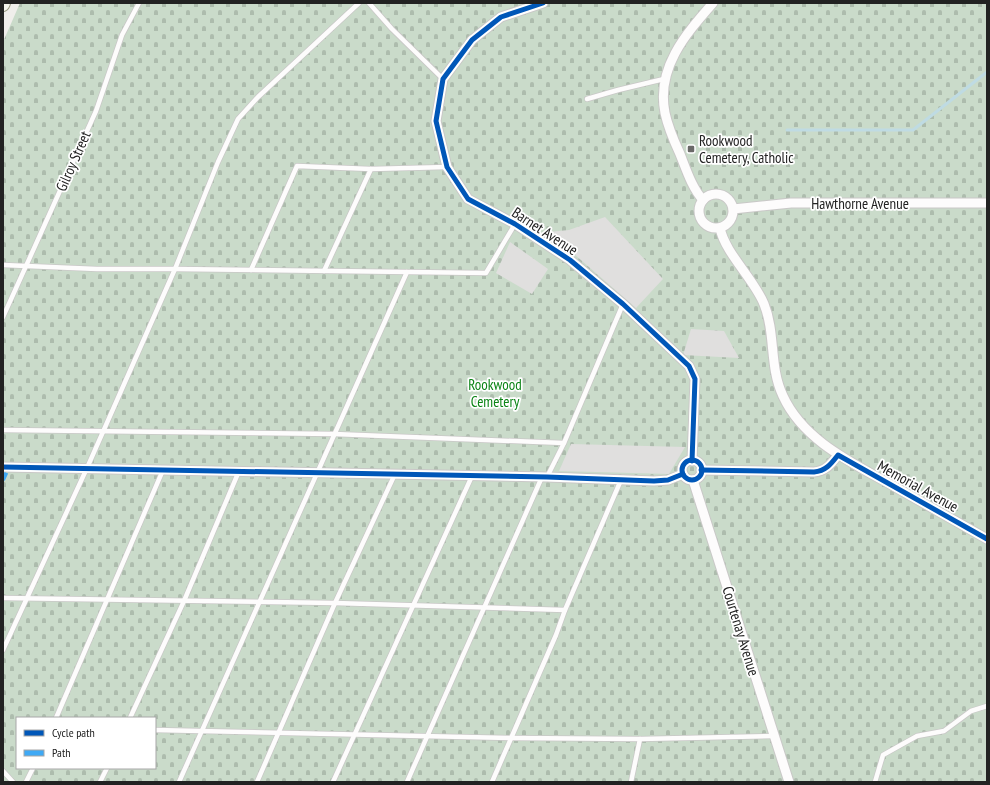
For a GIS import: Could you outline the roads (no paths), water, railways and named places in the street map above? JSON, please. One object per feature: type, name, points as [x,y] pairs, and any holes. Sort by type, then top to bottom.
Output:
[{"type":"street","name":"Barnet Avenue","points":[[543,3],[501,16],[472,40],[443,79],[436,121],[447,167],[468,199],[515,224],[570,260],[623,304],[689,366],[695,379],[692,461]]},
{"type":"street","points":[[703,200],[694,186],[667,121],[663,99],[664,78],[672,59],[680,46],[713,3]]},
{"type":"street","points":[[715,194],[723,196],[730,201],[733,209],[730,221],[720,228],[712,228],[708,226],[701,220],[700,216],[699,208],[703,200],[706,197],[715,194]]},
{"type":"street","name":"Hawthorne Avenue","points":[[733,209],[791,203],[987,202]]},
{"type":"street","name":"Memorial Avenue","points":[[720,228],[727,246],[754,285],[764,306],[770,329],[774,369],[779,388],[794,414],[810,432],[838,454],[987,538]]},
{"type":"street","points":[[702,470],[823,471],[831,465],[838,454]]},
{"type":"street","points":[[692,461],[699,464],[702,470],[698,477],[694,480],[686,478],[682,470],[687,462],[692,461]]},
{"type":"street","points":[[3,467],[545,477],[621,480],[668,480],[683,474]]},
{"type":"street","name":"Courtenay Avenue","points":[[694,480],[789,782]]},
{"type":"lane","name":"Gilroy Street","points":[[3,317],[96,111],[122,35],[139,3]]},
{"type":"lane","points":[[3,650],[87,468],[175,269],[218,162],[238,119],[258,97],[359,3]]},
{"type":"lane","points":[[369,3],[392,29],[443,79]]},
{"type":"lane","points":[[587,99],[664,78]]},
{"type":"lane","points":[[251,270],[297,166],[371,169],[447,167]]},
{"type":"lane","points":[[324,271],[371,169]]},
{"type":"lane","points":[[3,265],[97,269],[486,273],[515,224]]},
{"type":"lane","points":[[179,782],[407,272]]},
{"type":"lane","points":[[407,782],[545,477],[564,443],[623,304]]},
{"type":"lane","points":[[3,430],[334,434],[564,443]]},
{"type":"lane","points":[[56,717],[163,470]]},
{"type":"lane","points":[[130,717],[184,601],[239,471]]},
{"type":"lane","points":[[257,782],[335,603],[395,474]]},
{"type":"lane","points":[[333,782],[472,476]]},
{"type":"lane","points":[[492,782],[621,480]]},
{"type":"lane","points":[[3,598],[335,603],[565,610]]},
{"type":"lane","points":[[875,782],[883,755],[917,736],[944,731],[971,711],[987,706]]},
{"type":"lane","points":[[156,730],[512,738],[640,739],[774,736]]},
{"type":"lane","points":[[631,782],[640,739]]},
{"type":"lane","points":[[26,782],[32,769]]},
{"type":"lane","points":[[100,782],[106,769]]},
{"type":"lane","points":[[3,772],[10,781]]},
{"type":"waterway","points":[[787,130],[913,130],[987,72]]},
{"type":"place","name":"Rookwood Cemetery, Catholic","points":[[691,149]]},
{"type":"park label","name":"Rookwood Cemetery","points":[[495,392]]}]
